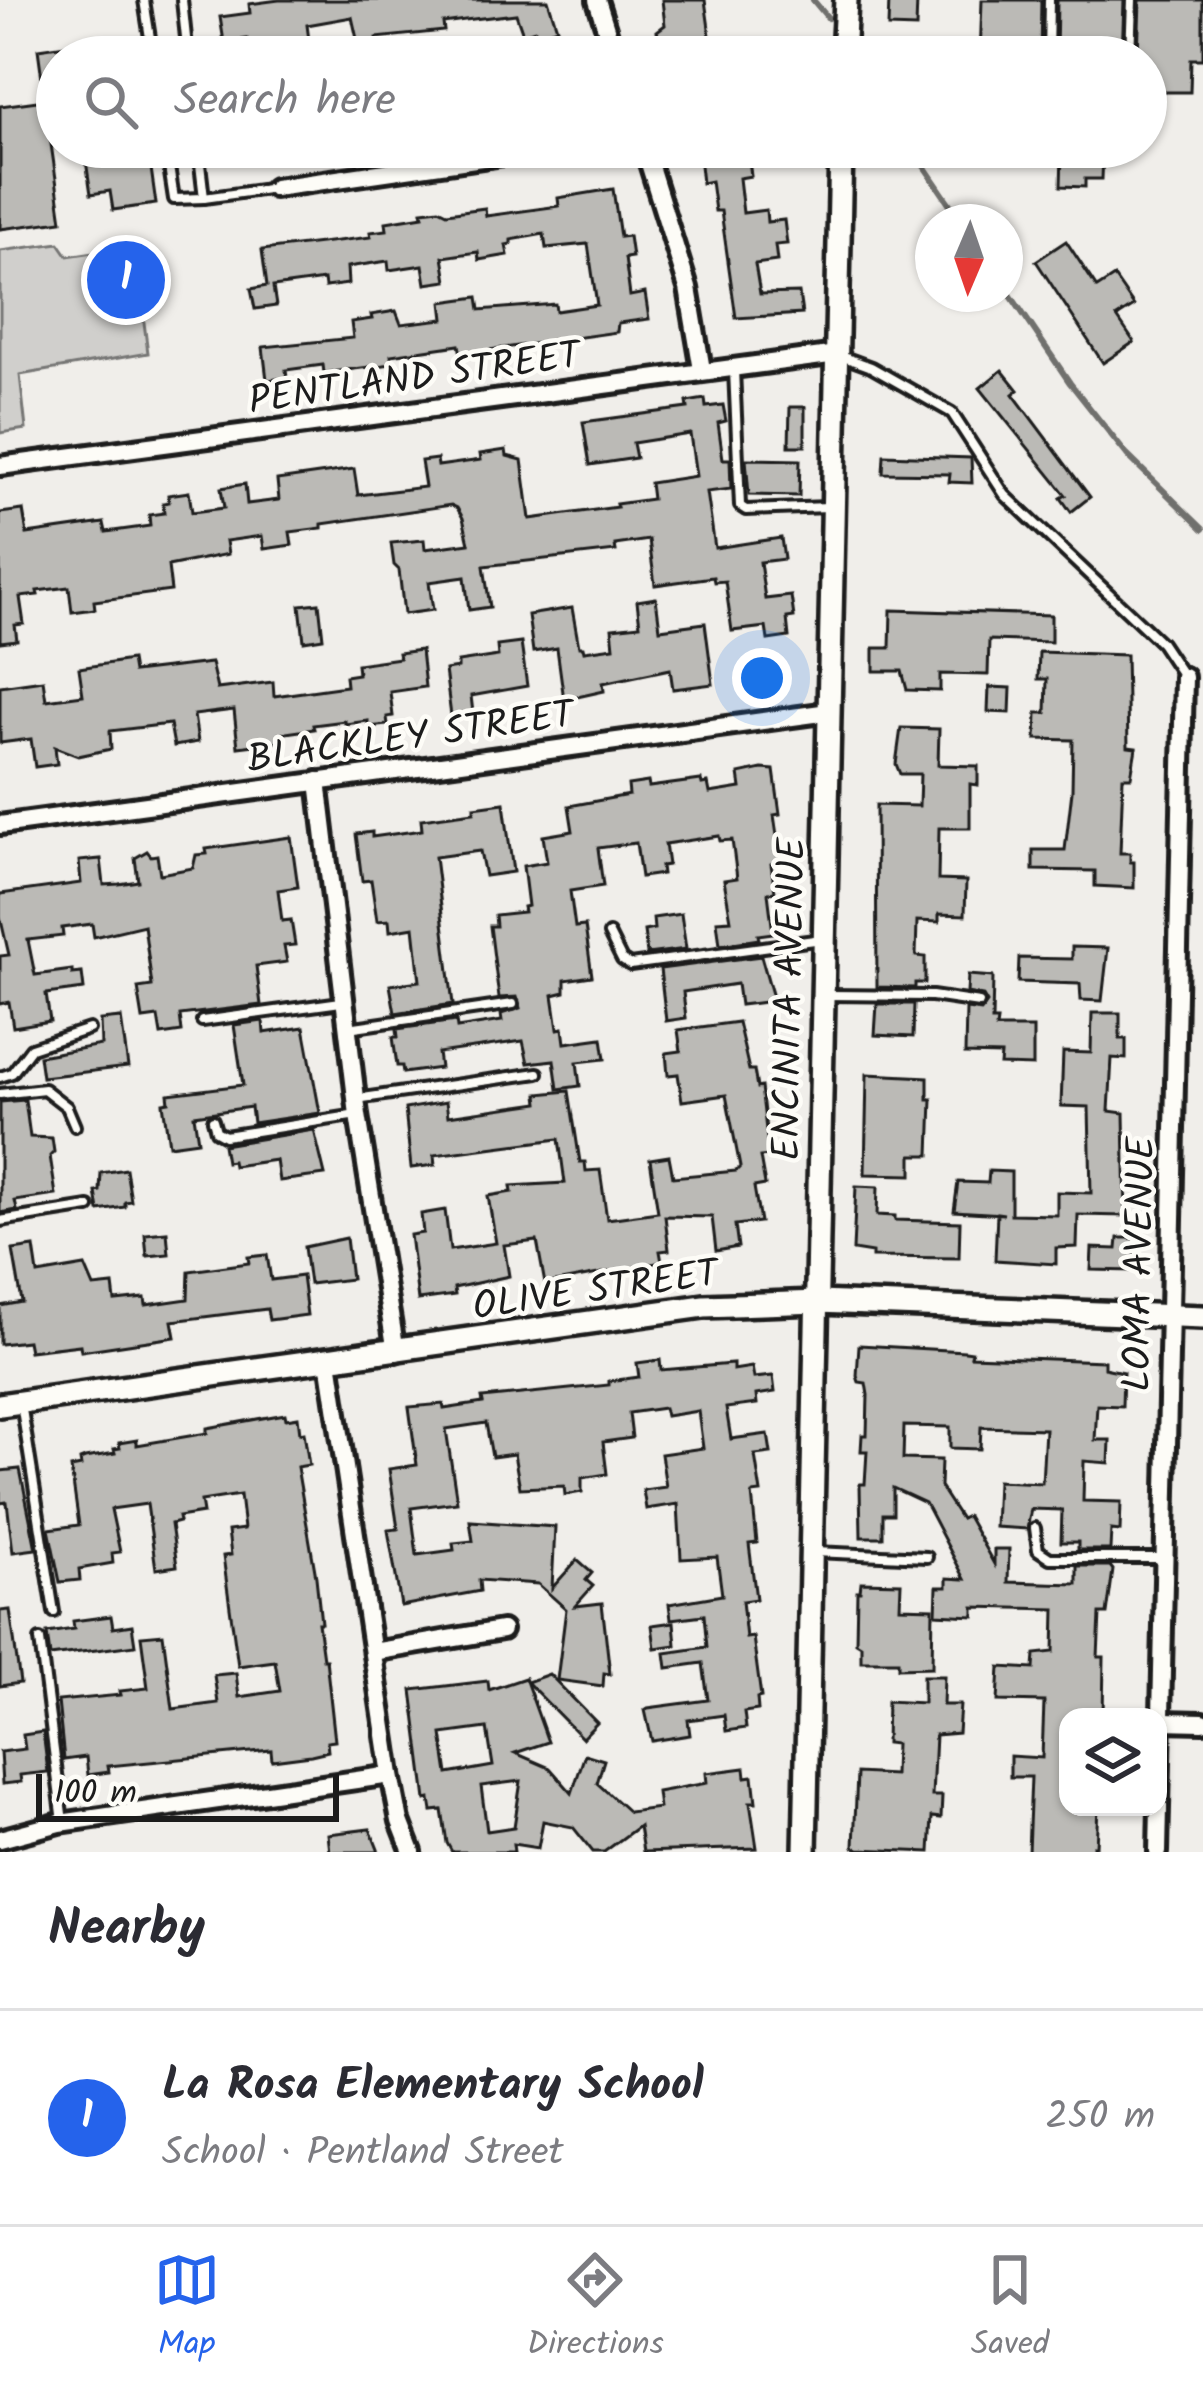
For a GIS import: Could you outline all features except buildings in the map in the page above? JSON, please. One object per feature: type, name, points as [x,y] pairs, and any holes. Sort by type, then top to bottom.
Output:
[{"type":"street","points":[[597,0],[608,36]]},
{"type":"street","points":[[844,36],[846,3]]},
{"type":"street","points":[[275,188],[414,168]]},
{"type":"street","points":[[651,168],[688,288],[702,370]]},
{"type":"street","name":"ENCINITA AVENUE","points":[[805,1852],[841,168]]},
{"type":"street","name":"PENTLAND STREET","points":[[0,466],[837,354]]},
{"type":"street","name":"LOMA AVENUE","points":[[1162,1708],[1184,677]]},
{"type":"street","name":"BLACKLEY STREET","points":[[0,825],[829,712]]},
{"type":"street","points":[[318,782],[357,1107],[396,1352]]},
{"type":"street","name":"OLIVE STREET","points":[[10,1403],[704,1306],[818,1302],[1203,1317]]},
{"type":"street","points":[[329,1360],[391,1775],[400,1822],[412,1852]]},
{"type":"street","points":[[373,1652],[502,1630]]},
{"type":"street","points":[[1167,1721],[1203,1722]]},
{"type":"street","points":[[0,1839],[63,1823],[391,1775]]},
{"type":"street","name":"LOMA AVENUE","points":[[1158,1852],[1159,1816]]},
{"type":"lane","points":[[145,0],[150,36]]},
{"type":"lane","points":[[182,0],[186,36]]},
{"type":"lane","points":[[1048,36],[1049,0]]},
{"type":"lane","points":[[1131,36],[1132,0]]},
{"type":"lane","points":[[170,168],[175,199],[275,188]]},
{"type":"lane","points":[[201,168],[204,198]]},
{"type":"lane","points":[[837,354],[871,367],[952,413],[1005,495],[1161,643],[1184,677]]},
{"type":"lane","points":[[733,368],[740,506],[746,510],[835,507]]},
{"type":"lane","points":[[609,934],[622,960],[630,965],[823,939]]},
{"type":"lane","points":[[822,995],[932,996],[980,1003]]},
{"type":"lane","points":[[202,1021],[343,1001]]},
{"type":"lane","points":[[347,1028],[513,1004]]},
{"type":"lane","points":[[0,1077],[12,1073],[31,1048],[89,1029]]},
{"type":"lane","points":[[213,1120],[216,1132],[225,1136],[538,1073]]},
{"type":"lane","points":[[0,1094],[44,1089],[68,1107],[75,1126]]},
{"type":"lane","points":[[0,1221],[89,1207]]},
{"type":"lane","points":[[10,1403],[54,1612]]},
{"type":"lane","points":[[1035,1528],[1039,1550],[1050,1558],[1165,1558]]},
{"type":"lane","points":[[812,1552],[927,1556]]},
{"type":"lane","points":[[40,1640],[63,1823]]},
{"type":"shaded area","points":[[59,243],[68,256],[134,246],[148,353],[20,375],[26,429],[0,433],[0,251]]},
{"type":"waterway","points":[[813,0],[828,18]]},
{"type":"waterway","points":[[925,168],[950,204]]},
{"type":"waterway","points":[[1022,312],[1127,455],[1203,529]]},
{"type":"place","name":"La Rosa Elementary School","points":[[126,280]]}]
